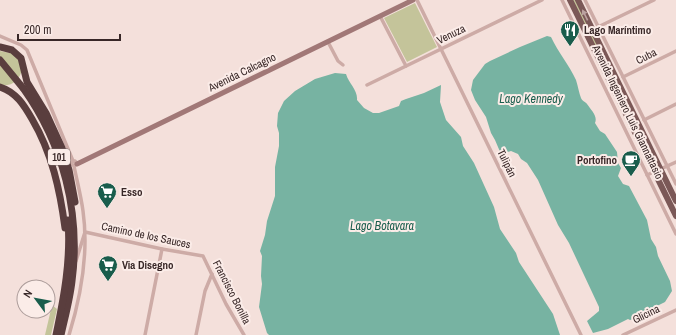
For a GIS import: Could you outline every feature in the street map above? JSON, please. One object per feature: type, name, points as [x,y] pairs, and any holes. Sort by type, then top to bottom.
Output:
[{"type":"highway","points":[[1,48],[12,50],[21,58],[27,82],[53,127],[69,170],[76,208],[77,243],[75,265]]},
{"type":"highway","name":"101","points":[[0,60],[21,90],[40,123],[58,168],[64,192],[68,217],[69,248],[66,283],[56,335]]},
{"type":"highway","name":"101","points":[[0,67],[37,109],[48,131],[64,171],[73,217],[75,265],[61,335]]},
{"type":"highway","points":[[1,88],[10,87],[17,83],[22,77],[24,70]]},
{"type":"highway","points":[[1,88],[18,97],[28,111],[48,152],[58,185],[66,242],[69,248]]},
{"type":"main road","name":"Avenida Ingeniero Luis Giannattasio","points":[[570,0],[676,216]]},
{"type":"main road","name":"Avenida Ingeniero Luis Giannattasio","points":[[578,0],[676,201]]},
{"type":"street","name":"Avenida Calcagno","points":[[76,163],[413,0]]},
{"type":"street","name":"Tulipán","points":[[417,0],[581,335]]},
{"type":"street","name":"Venuza","points":[[367,86],[542,0]]},
{"type":"street","name":"Avenida Ingeniero Luis Giannattasio","points":[[562,0],[676,234]]},
{"type":"street","name":"Avenida Ingeniero Luis Giannattasio","points":[[585,0],[676,184]]},
{"type":"street","points":[[598,27],[654,0]]},
{"type":"street","points":[[380,16],[406,66]]},
{"type":"street","points":[[0,36],[21,45],[27,50],[76,163],[85,232],[84,262],[80,292],[68,335]]},
{"type":"street","points":[[12,50],[15,42]]},
{"type":"street","points":[[328,42],[338,61],[343,65]]},
{"type":"street","name":"Cuba","points":[[623,77],[676,50]]},
{"type":"street","points":[[644,120],[676,104]]},
{"type":"street","points":[[648,175],[676,162]]},
{"type":"street","points":[[75,265],[85,232]]},
{"type":"street","name":"Camino de los Sauces","points":[[85,232],[162,249],[204,256]]},
{"type":"street","points":[[145,335],[162,249]]},
{"type":"street","name":"Francisco Bonilla","points":[[204,256],[226,304],[244,335]]},
{"type":"street","points":[[196,335],[205,291],[212,274]]},
{"type":"street","name":"Glicina","points":[[623,335],[676,310]]},
{"type":"shaded area","points":[[572,0],[576,0],[658,167],[656,169]]},
{"type":"shaded area","points":[[415,3],[437,47],[407,62],[384,18]]},
{"type":"shaded area","points":[[0,51],[16,54],[22,69],[15,82],[12,84],[0,85]]},
{"type":"shaded area","points":[[49,319],[55,319],[51,335],[45,335]]},
{"type":"water","name":"Lago Kennedy","points":[[547,36],[551,37],[573,74],[582,99],[595,115],[595,123],[600,131],[605,134],[617,152],[618,163],[621,168],[618,176],[623,184],[629,186],[647,220],[651,239],[656,247],[658,256],[670,281],[672,291],[665,302],[645,310],[639,316],[630,320],[628,319],[608,329],[593,333],[587,321],[599,311],[599,307],[569,243],[558,225],[538,180],[527,163],[521,159],[518,154],[511,151],[501,154],[491,133],[486,117],[475,100],[471,90],[473,80],[485,64]]},
{"type":"water","name":"Lago Botavara","points":[[335,73],[346,74],[355,90],[357,100],[364,108],[373,113],[379,113],[399,106],[401,101],[441,85],[440,102],[446,120],[461,137],[463,146],[474,163],[494,207],[500,229],[516,253],[519,262],[553,314],[560,335],[269,335],[267,333],[259,307],[262,284],[262,256],[260,251],[275,196],[275,167],[279,146],[279,133],[277,126],[278,113],[284,101],[295,91],[315,79]]},
{"type":"place","name":"Lago Maríntimo","points":[[570,47]]},
{"type":"place","name":"Portofino","points":[[631,177]]},
{"type":"place","name":"Esso","points":[[107,209]]},
{"type":"place","name":"Via Disegno","points":[[108,282]]}]
